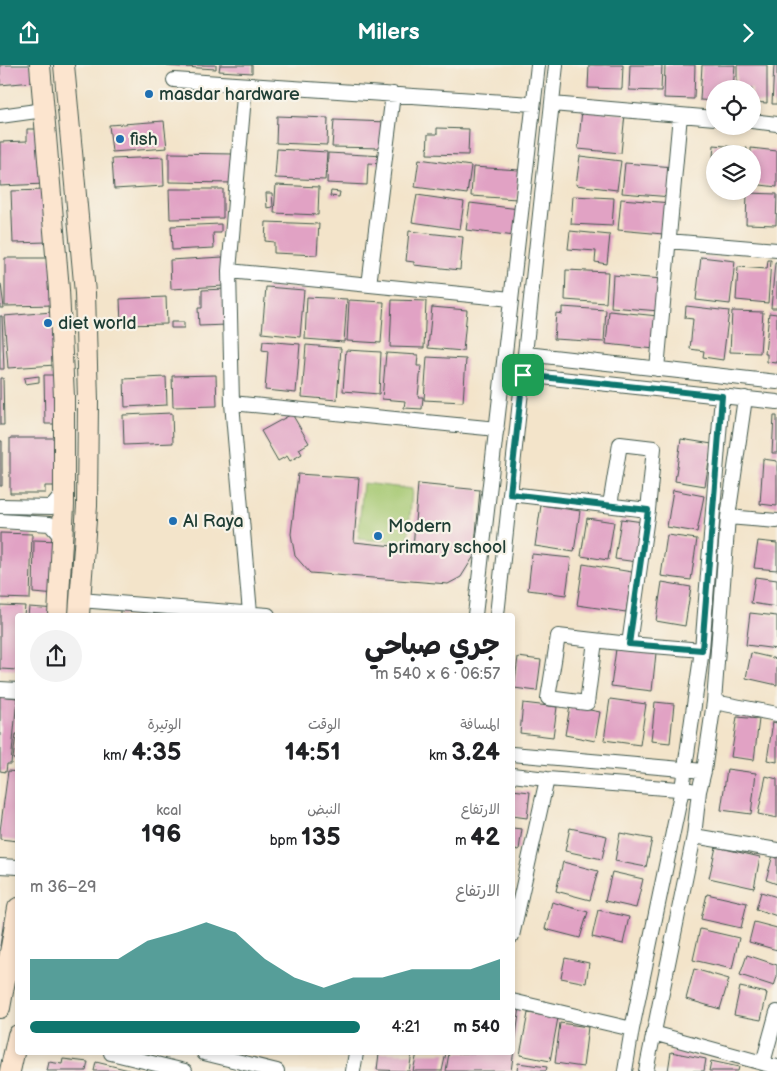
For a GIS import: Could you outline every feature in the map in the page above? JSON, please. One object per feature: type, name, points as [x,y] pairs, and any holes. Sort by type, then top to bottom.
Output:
[{"type":"main road","points":[[40,65],[59,291],[64,397],[64,492],[58,613]]},
{"type":"main road","points":[[64,65],[85,293],[88,401],[87,506],[80,607]]},
{"type":"main road","points":[[0,1008],[15,925]]},
{"type":"main road","points":[[10,1071],[15,1048]]},
{"type":"street","points":[[475,613],[538,65]]},
{"type":"street","points":[[497,613],[556,65]]},
{"type":"street","points":[[174,80],[533,104]]},
{"type":"street","points":[[80,607],[250,613],[232,403],[229,271],[245,85]]},
{"type":"street","points":[[369,285],[393,95]]},
{"type":"street","points":[[552,104],[706,117]]},
{"type":"street","points":[[0,116],[44,110]]},
{"type":"street","points":[[657,369],[680,115]]},
{"type":"street","points":[[761,122],[777,123]]},
{"type":"street","points":[[668,241],[777,250]]},
{"type":"street","points":[[229,271],[511,299]]},
{"type":"street","points":[[526,354],[777,382]]},
{"type":"street","points":[[523,375],[777,402]]},
{"type":"street","points":[[625,1071],[682,789],[702,650],[722,396]]},
{"type":"street","points":[[646,1071],[694,836],[699,791],[704,771],[714,702],[728,517],[745,398]]},
{"type":"street","points":[[232,403],[496,429]]},
{"type":"street","points":[[610,505],[620,444],[654,448],[648,510],[629,644]]},
{"type":"street","points":[[0,505],[52,507],[64,492]]},
{"type":"street","points":[[510,494],[648,510]]},
{"type":"street","points":[[728,517],[777,521]]},
{"type":"street","points":[[0,521],[50,524],[62,538]]},
{"type":"street","points":[[595,641],[587,703],[548,698],[558,636],[702,650]]},
{"type":"street","points":[[0,689],[15,690]]},
{"type":"street","points":[[714,702],[777,714]]},
{"type":"street","points":[[515,754],[704,771]]},
{"type":"street","points":[[515,775],[699,791]]},
{"type":"street","points":[[515,923],[547,779]]},
{"type":"street","points":[[694,836],[777,850]]},
{"type":"street","points":[[0,866],[15,867]]},
{"type":"street","points":[[515,1002],[632,1029]]},
{"type":"street","points":[[763,1063],[777,1011]]},
{"type":"street","points":[[653,1033],[777,1067]]},
{"type":"street","points":[[119,1055],[185,1071]]},
{"type":"street","points":[[212,1055],[277,1071]]},
{"type":"street","points":[[353,1071],[356,1055]]},
{"type":"green space","points":[[363,483],[412,489],[408,543],[358,539]]},
{"type":"building","points":[[0,65],[31,65],[33,82],[0,85]]},
{"type":"building","points":[[216,65],[216,69],[167,66]]},
{"type":"building","points":[[220,65],[252,65],[252,73],[219,71]]},
{"type":"building","points":[[589,65],[623,65],[622,89],[588,88]]},
{"type":"building","points":[[630,65],[662,65],[661,91],[629,90]]},
{"type":"building","points":[[665,65],[695,65],[694,99],[664,98]]},
{"type":"building","points":[[702,65],[735,65],[734,80],[706,80],[706,100],[700,100]]},
{"type":"building","points":[[737,65],[767,65],[767,103],[761,103],[761,80],[737,80]]},
{"type":"building","points":[[774,65],[777,65],[777,104],[772,104]]},
{"type":"building","points":[[582,110],[625,114],[621,153],[578,149]]},
{"type":"building","points":[[277,116],[328,118],[327,145],[276,143]]},
{"type":"building","points":[[334,120],[388,122],[383,148],[332,147]]},
{"type":"building","points":[[164,121],[167,148],[112,152],[109,125]]},
{"type":"building","points":[[437,128],[469,129],[468,155],[427,154],[428,134],[437,134]]},
{"type":"building","points":[[27,129],[43,129],[45,184],[0,186],[0,142],[27,141]]},
{"type":"building","points":[[277,149],[327,152],[325,180],[275,178]]},
{"type":"building","points":[[761,149],[777,151],[777,187],[761,185]]},
{"type":"building","points":[[169,153],[234,154],[234,183],[169,182]]},
{"type":"building","points":[[328,153],[384,156],[384,164],[368,163],[367,185],[327,183]]},
{"type":"building","points":[[580,156],[621,161],[617,190],[576,185]]},
{"type":"building","points":[[163,157],[164,186],[114,189],[112,159]]},
{"type":"building","points":[[419,159],[471,166],[467,194],[415,187]]},
{"type":"building","points":[[625,163],[674,167],[671,197],[622,193]]},
{"type":"building","points":[[473,167],[519,170],[517,199],[471,196]]},
{"type":"building","points":[[276,185],[319,187],[318,215],[274,213]]},
{"type":"building","points":[[169,189],[223,189],[223,218],[170,219]]},
{"type":"building","points":[[45,190],[47,242],[13,243],[11,191]]},
{"type":"building","points":[[331,191],[340,192],[339,197],[330,196]]},
{"type":"building","points":[[266,193],[272,193],[273,207],[267,208]]},
{"type":"building","points":[[761,193],[777,194],[776,225],[746,224],[747,200],[761,200]]},
{"type":"building","points":[[417,195],[464,202],[460,229],[412,222]]},
{"type":"building","points":[[573,196],[614,198],[612,226],[571,224]]},
{"type":"building","points":[[621,199],[671,203],[663,234],[618,230]]},
{"type":"building","points":[[470,203],[519,209],[515,236],[466,230]]},
{"type":"building","points":[[266,222],[319,224],[317,255],[274,253],[274,242],[265,241]]},
{"type":"building","points":[[221,224],[221,233],[213,233],[214,248],[172,250],[171,226]]},
{"type":"building","points":[[409,231],[463,237],[460,270],[414,265],[414,262],[406,261]]},
{"type":"building","points":[[570,231],[610,235],[607,264],[595,262],[596,251],[568,249]]},
{"type":"building","points":[[223,257],[224,286],[171,289],[170,260]]},
{"type":"building","points":[[701,257],[735,261],[730,304],[696,300]]},
{"type":"building","points":[[5,258],[54,258],[56,305],[5,306]]},
{"type":"building","points":[[768,260],[771,260],[768,303],[736,300],[738,267],[767,269]]},
{"type":"building","points":[[775,263],[777,263],[777,308],[771,308]]},
{"type":"building","points":[[566,270],[608,272],[606,303],[565,300]]},
{"type":"building","points":[[613,275],[662,279],[659,311],[611,307]]},
{"type":"building","points":[[1,284],[4,308],[0,308]]},
{"type":"building","points":[[266,287],[304,290],[300,337],[262,333]]},
{"type":"building","points":[[225,289],[227,325],[199,326],[198,308],[202,308],[202,290]]},
{"type":"building","points":[[166,297],[167,324],[121,325],[120,299]]},
{"type":"building","points":[[307,297],[347,299],[344,342],[305,339]]},
{"type":"building","points":[[349,300],[384,302],[381,343],[347,341]]},
{"type":"building","points":[[392,300],[426,301],[424,348],[390,347]]},
{"type":"building","points":[[686,306],[729,311],[723,360],[703,357],[704,351],[690,349],[693,319],[685,318]]},
{"type":"building","points":[[432,307],[467,310],[463,351],[428,348]]},
{"type":"building","points":[[562,307],[606,310],[604,342],[554,339],[556,313],[562,314]]},
{"type":"building","points":[[609,311],[658,316],[655,349],[606,344]]},
{"type":"building","points":[[732,311],[763,312],[760,353],[730,352]]},
{"type":"building","points":[[52,312],[56,365],[8,368],[4,316]]},
{"type":"building","points":[[769,313],[777,314],[777,363],[767,362],[767,354],[765,354]]},
{"type":"building","points":[[0,316],[2,316],[4,369],[0,369]]},
{"type":"building","points":[[171,322],[184,322],[184,328],[171,328]]},
{"type":"building","points":[[263,341],[300,344],[296,393],[265,390],[268,351],[262,350]]},
{"type":"building","points":[[306,345],[341,348],[337,400],[302,397]]},
{"type":"building","points":[[346,350],[381,352],[379,394],[343,391]]},
{"type":"building","points":[[386,353],[418,355],[417,366],[421,366],[418,397],[423,397],[422,409],[404,408],[405,401],[382,399]]},
{"type":"building","points":[[427,357],[466,359],[463,402],[424,400]]},
{"type":"building","points":[[44,375],[58,375],[60,424],[45,424]]},
{"type":"building","points":[[216,375],[217,406],[173,407],[172,376]]},
{"type":"building","points":[[39,376],[39,382],[25,384],[24,378]]},
{"type":"building","points":[[166,377],[167,405],[125,407],[124,379]]},
{"type":"building","points":[[0,378],[3,378],[4,425],[0,425]]},
{"type":"building","points":[[172,413],[173,443],[124,445],[123,415]]},
{"type":"building","points":[[292,414],[309,443],[299,449],[302,454],[290,461],[287,456],[278,461],[261,431]]},
{"type":"building","points":[[774,416],[777,416],[777,453],[772,453]]},
{"type":"building","points":[[10,438],[63,438],[63,486],[45,486],[45,493],[10,493]]},
{"type":"building","points":[[681,439],[712,444],[705,486],[675,481]]},
{"type":"building","points":[[0,441],[2,441],[2,486],[0,486]]},
{"type":"building","points":[[763,459],[777,461],[777,506],[760,504]]},
{"type":"building","points":[[298,474],[359,478],[354,542],[413,548],[418,484],[480,490],[474,556],[461,577],[448,584],[310,573],[295,556],[291,534]]},
{"type":"building","points":[[673,490],[704,496],[697,532],[667,527]]},
{"type":"building","points":[[541,505],[580,511],[574,552],[535,546]]},
{"type":"building","points":[[587,518],[614,522],[608,560],[581,556]]},
{"type":"building","points":[[621,519],[643,522],[637,562],[615,559]]},
{"type":"building","points":[[0,533],[32,534],[30,599],[0,598]]},
{"type":"building","points":[[667,535],[697,539],[691,580],[661,576]]},
{"type":"building","points":[[34,540],[60,541],[57,595],[33,593]]},
{"type":"building","points":[[758,541],[777,543],[777,570],[754,568]]},
{"type":"building","points":[[532,554],[571,558],[566,595],[528,590]]},
{"type":"building","points":[[583,564],[632,572],[626,612],[577,605]]},
{"type":"building","points":[[755,577],[777,580],[777,607],[751,603]]},
{"type":"building","points":[[662,582],[691,587],[685,626],[656,621]]},
{"type":"building","points":[[0,605],[25,606],[24,613],[15,613],[15,670],[0,669]]},
{"type":"building","points":[[29,607],[57,609],[57,613],[28,613]]},
{"type":"building","points":[[120,608],[176,611],[176,613],[120,613]]},
{"type":"building","points":[[750,613],[777,616],[777,649],[746,645]]},
{"type":"building","points":[[616,649],[656,653],[652,691],[611,686]]},
{"type":"building","points":[[751,653],[777,659],[777,685],[746,678]]},
{"type":"building","points":[[518,657],[541,660],[537,691],[515,688]]},
{"type":"building","points":[[0,696],[15,698],[15,720],[11,764],[7,764],[6,772],[0,771]]},
{"type":"building","points":[[610,699],[646,704],[640,745],[604,740]]},
{"type":"building","points":[[655,702],[674,704],[670,743],[651,741]]},
{"type":"building","points":[[523,703],[557,707],[553,737],[520,733]]},
{"type":"building","points":[[570,706],[600,712],[595,741],[565,735]]},
{"type":"building","points":[[737,717],[759,719],[754,760],[731,757]]},
{"type":"building","points":[[773,722],[777,723],[777,762],[767,760]]},
{"type":"building","points":[[15,742],[15,759],[13,759]]},
{"type":"building","points":[[727,769],[756,773],[751,814],[721,810]]},
{"type":"building","points":[[8,771],[15,772],[15,841],[0,839]]},
{"type":"building","points":[[766,776],[777,779],[777,818],[758,814]]},
{"type":"building","points":[[515,790],[530,792],[527,818],[515,816]]},
{"type":"building","points":[[515,828],[522,829],[519,850],[515,849]]},
{"type":"building","points":[[570,828],[607,836],[602,859],[565,851]]},
{"type":"building","points":[[620,833],[652,839],[646,867],[615,861]]},
{"type":"building","points":[[716,847],[760,857],[754,888],[709,878]]},
{"type":"building","points":[[773,855],[777,857],[777,884],[766,880]]},
{"type":"building","points":[[563,862],[598,871],[590,900],[556,891]]},
{"type":"building","points":[[612,872],[643,879],[636,908],[605,901]]},
{"type":"building","points":[[761,892],[777,897],[777,916],[756,909]]},
{"type":"building","points":[[707,894],[747,903],[741,928],[701,919]]},
{"type":"building","points":[[552,902],[588,912],[580,938],[545,929]]},
{"type":"building","points":[[598,910],[629,917],[623,944],[592,937]]},
{"type":"building","points":[[4,921],[13,922],[9,948],[0,946]]},
{"type":"building","points":[[754,922],[777,928],[777,950],[749,942]]},
{"type":"building","points":[[700,929],[739,938],[732,969],[693,960]]},
{"type":"building","points":[[747,955],[777,965],[777,977],[774,986],[740,975]]},
{"type":"building","points":[[565,958],[589,963],[586,983],[561,978]]},
{"type":"building","points":[[694,969],[729,979],[720,1009],[686,999]]},
{"type":"building","points":[[740,987],[767,993],[761,1020],[734,1015]]},
{"type":"building","points":[[515,1006],[520,1007],[515,1043]]},
{"type":"building","points":[[528,1013],[558,1018],[550,1061],[520,1055]]},
{"type":"building","points":[[560,1023],[588,1027],[583,1067],[555,1063]]},
{"type":"building","points":[[671,1052],[706,1059],[704,1071],[668,1071]]},
{"type":"building","points":[[379,1055],[412,1055],[409,1071],[377,1070]]},
{"type":"building","points":[[417,1055],[446,1055],[442,1071],[413,1071]]},
{"type":"building","points":[[449,1055],[513,1055],[511,1071],[446,1071]]},
{"type":"building","points":[[63,1059],[88,1062],[86,1071],[47,1071],[49,1062],[62,1064]]},
{"type":"building","points":[[711,1061],[739,1067],[738,1071],[709,1071]]},
{"type":"building","points":[[96,1062],[129,1070],[94,1071]]},
{"type":"building","points":[[518,1063],[547,1067],[546,1071],[517,1071]]},
{"type":"place","name":"masdar hardware","points":[[149,94]]},
{"type":"place","name":"fish","points":[[120,139]]},
{"type":"place","name":"diet world","points":[[48,323]]},
{"type":"place","name":"Al Raya","points":[[173,521]]},
{"type":"place","name":"Modern primary school","points":[[378,536]]},
{"type":"route","points":[[523,375],[722,396],[702,650],[629,644],[648,510],[510,494],[523,375]]}]
